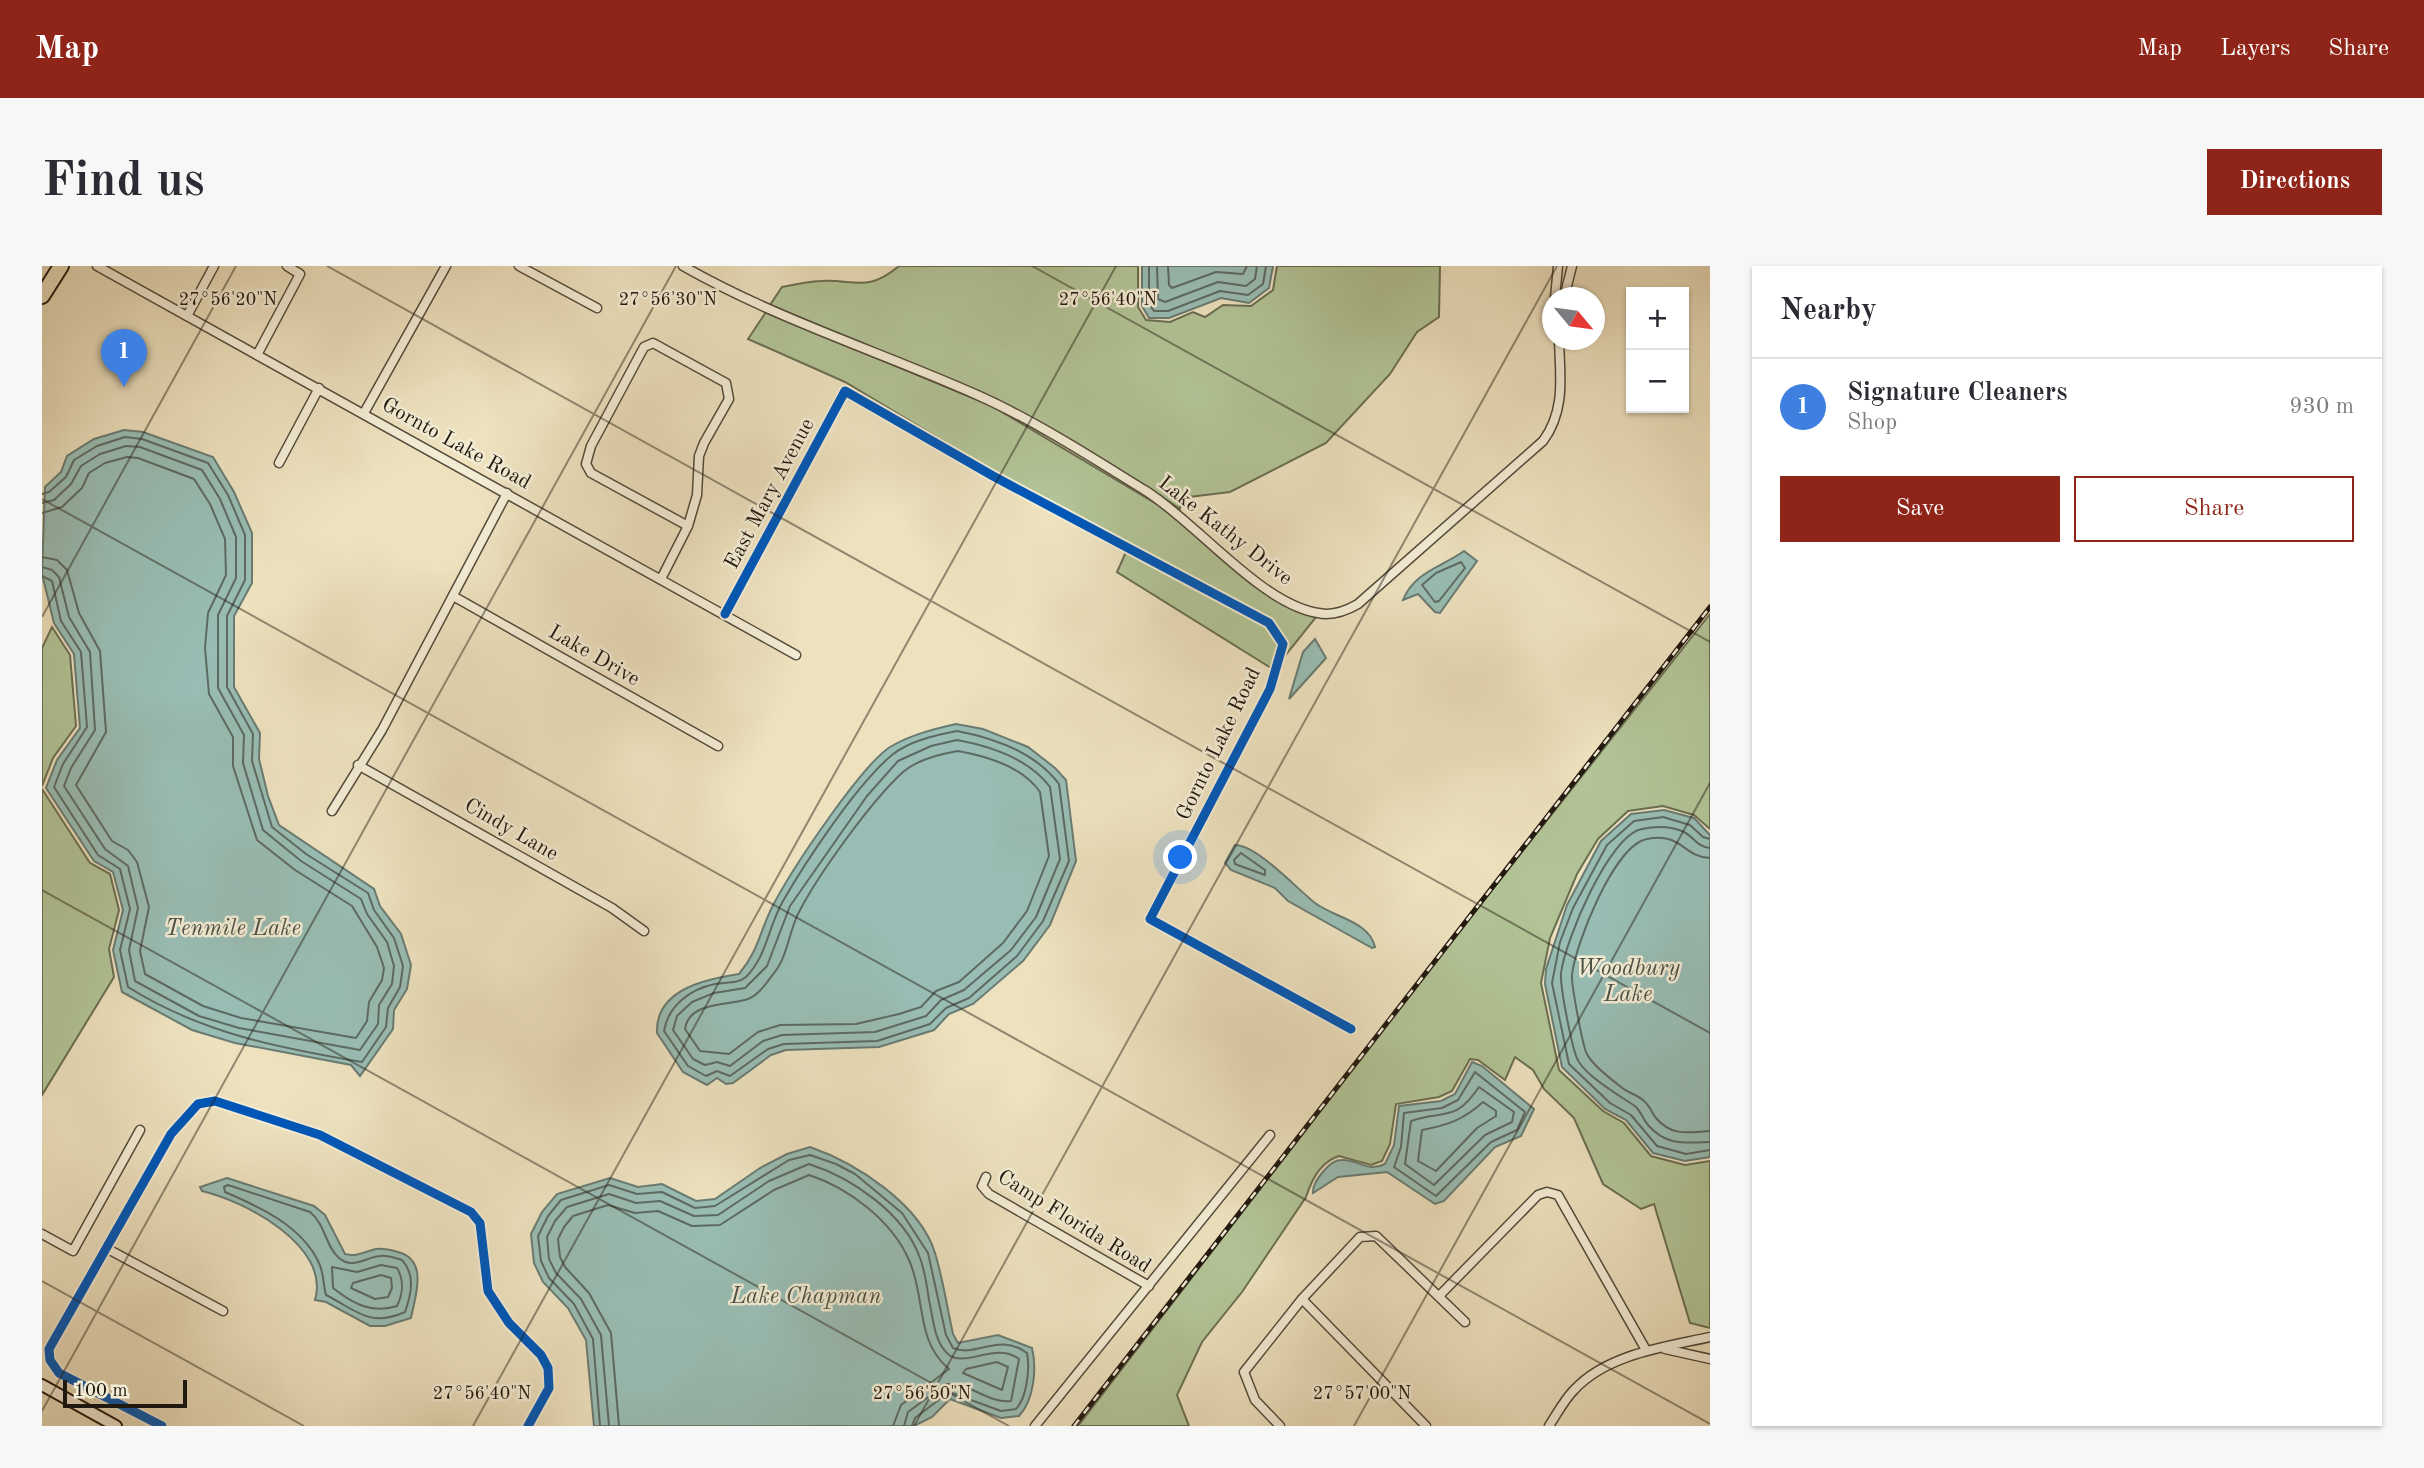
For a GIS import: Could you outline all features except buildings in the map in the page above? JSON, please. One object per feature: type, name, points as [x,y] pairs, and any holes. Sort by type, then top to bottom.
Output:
[{"type":"highway","points":[[42,296],[61,266]]},
{"type":"street","name":"Gornto Lake Road","points":[[97,266],[796,655]]},
{"type":"street","points":[[187,316],[214,266]]},
{"type":"street","points":[[257,355],[300,274],[286,266]]},
{"type":"street","points":[[365,413],[446,266]]},
{"type":"street","points":[[519,266],[597,308]]},
{"type":"street","name":"Lake Kathy Drive","points":[[683,266],[774,311],[994,402],[1163,502],[1269,590],[1304,610],[1323,614],[1341,612],[1358,604],[1543,441],[1553,425],[1560,402],[1559,350]]},
{"type":"street","points":[[1556,287],[1558,266]]},
{"type":"street","points":[[1567,287],[1572,266]]},
{"type":"street","points":[[662,579],[688,526],[697,495],[699,456],[729,399],[729,388],[726,383],[653,343],[645,346],[591,446],[586,464],[592,473],[688,526]]},
{"type":"street","points":[[279,463],[319,388]]},
{"type":"street","name":"Gornto Lake Road","points":[[845,391],[993,476],[1269,623],[1283,644],[1270,690],[1150,919],[1351,1029]]},
{"type":"street","name":"East Mary Avenue","points":[[725,614],[845,391]]},
{"type":"street","points":[[332,811],[382,730],[507,493]]},
{"type":"street","name":"Lake Drive","points":[[453,596],[718,746]]},
{"type":"street","name":"Cindy Lane","points":[[358,765],[612,908],[644,931]]},
{"type":"street","points":[[162,1426],[59,1373],[50,1360],[49,1349],[171,1134],[198,1104],[215,1101],[320,1135],[471,1212],[480,1223],[488,1291],[509,1323],[541,1355],[548,1368],[549,1388],[528,1426]]},
{"type":"street","points":[[42,1234],[73,1251],[140,1130]]},
{"type":"street","points":[[1149,1286],[1270,1135]]},
{"type":"street","name":"Camp Florida Road","points":[[986,1177],[982,1186],[989,1194],[1149,1286],[1035,1426]]},
{"type":"street","points":[[1439,1296],[1538,1195],[1547,1192],[1558,1195],[1646,1350]]},
{"type":"street","points":[[1280,1426],[1255,1400],[1244,1371],[1302,1299],[1360,1237],[1376,1236],[1465,1322]]},
{"type":"street","points":[[106,1248],[223,1311]]},
{"type":"street","points":[[1302,1299],[1426,1426]]},
{"type":"street","points":[[1549,1426],[1574,1389],[1606,1366],[1646,1350],[1710,1336]]},
{"type":"street","points":[[1659,1348],[1710,1359]]},
{"type":"street","points":[[42,1385],[116,1426]]},
{"type":"green space","points":[[899,266],[1138,266],[1138,307],[1146,320],[1170,322],[1193,312],[1205,317],[1223,305],[1251,306],[1273,290],[1277,266],[1440,266],[1439,317],[1417,332],[1390,374],[1326,443],[1230,492],[1181,498],[1180,509],[1149,488],[996,399],[770,305],[782,287],[816,281],[869,282]]},
{"type":"green space","points":[[766,312],[992,406],[1160,506],[1266,594],[1316,617],[1284,657],[1286,642],[1271,619],[995,472],[845,382],[748,339]]},
{"type":"green space","points":[[1126,552],[1265,626],[1277,645],[1271,668],[1117,572]]},
{"type":"green space","points":[[1710,614],[1710,829],[1694,815],[1663,806],[1628,811],[1598,839],[1577,874],[1550,938],[1541,983],[1559,1070],[1603,1111],[1624,1123],[1651,1156],[1685,1165],[1710,1161],[1710,1328],[1690,1323],[1654,1204],[1641,1209],[1603,1184],[1574,1118],[1544,1089],[1533,1070],[1515,1057],[1505,1080],[1478,1060],[1470,1059],[1452,1091],[1439,1097],[1396,1104],[1390,1144],[1382,1161],[1371,1165],[1339,1156],[1317,1173],[1306,1197],[1242,1292],[1202,1342],[1177,1395],[1189,1426],[1078,1426],[1409,995]]},
{"type":"green space","points":[[52,627],[70,655],[76,726],[53,758],[42,786],[42,648]]},
{"type":"green space","points":[[42,789],[90,863],[110,874],[119,910],[109,949],[114,977],[42,1095]]},
{"type":"water","points":[[1142,266],[1273,266],[1269,288],[1249,303],[1221,298],[1169,318],[1149,318],[1142,306]]},
{"type":"water","name":"Tenmile Lake","points":[[124,430],[143,432],[213,457],[234,492],[252,533],[252,583],[234,616],[234,687],[260,733],[259,759],[268,796],[279,825],[374,889],[380,906],[401,934],[411,965],[407,989],[394,1010],[393,1029],[360,1076],[351,1065],[235,1043],[192,1030],[122,992],[113,950],[123,910],[113,872],[94,861],[46,788],[57,760],[80,728],[74,654],[54,623],[42,574],[45,487],[61,472],[67,456],[94,439]]},
{"type":"water","points":[[1464,551],[1477,561],[1440,613],[1435,612],[1418,594],[1403,600],[1421,576]]},
{"type":"water","points":[[1315,639],[1326,658],[1289,699],[1303,652]]},
{"type":"water","points":[[956,724],[983,729],[1028,747],[1066,780],[1076,861],[1050,925],[1023,961],[973,1004],[949,1014],[934,1030],[879,1047],[786,1050],[771,1055],[733,1083],[726,1084],[717,1078],[707,1085],[683,1072],[657,1033],[664,1006],[684,989],[712,979],[739,974],[752,955],[771,908],[798,863],[846,794],[878,758],[890,747],[906,739]]},
{"type":"water","name":"Woodbury Lake","points":[[1664,810],[1694,818],[1710,835],[1710,1157],[1685,1161],[1653,1153],[1626,1120],[1605,1109],[1562,1067],[1545,984],[1546,969],[1567,905],[1601,841],[1631,814]]},
{"type":"water","points":[[1235,845],[1254,852],[1315,903],[1366,931],[1375,947],[1372,948],[1288,901],[1275,888],[1231,870],[1225,863]]},
{"type":"water","points":[[1472,1062],[1482,1066],[1534,1109],[1521,1136],[1495,1147],[1444,1201],[1435,1204],[1387,1172],[1338,1177],[1313,1193],[1322,1173],[1336,1161],[1347,1160],[1373,1167],[1385,1164],[1394,1145],[1399,1106],[1441,1101],[1455,1094]]},
{"type":"water","name":"Lake Chapman","points":[[810,1147],[847,1163],[866,1175],[901,1202],[916,1218],[935,1253],[953,1334],[958,1343],[998,1335],[1032,1348],[1033,1384],[1028,1402],[1019,1416],[1001,1418],[950,1399],[932,1417],[914,1426],[594,1426],[586,1340],[568,1308],[543,1282],[534,1263],[531,1234],[542,1212],[557,1194],[610,1178],[638,1187],[662,1184],[696,1201],[715,1199],[760,1168],[787,1154]]},
{"type":"water","points":[[227,1178],[314,1206],[325,1215],[345,1254],[357,1255],[381,1249],[408,1256],[414,1263],[418,1280],[411,1318],[385,1326],[370,1326],[326,1302],[315,1300],[317,1280],[310,1262],[298,1244],[261,1216],[220,1196],[202,1191],[200,1187]]},
{"type":"railway","points":[[1074,1426],[1710,607]]},
{"type":"cycle path","points":[[725,614],[845,391],[993,476],[1269,623],[1283,644],[1270,689],[1150,919],[1351,1029]]},
{"type":"cycle path","points":[[162,1426],[59,1373],[50,1360],[49,1349],[171,1134],[198,1104],[215,1101],[320,1135],[471,1212],[480,1223],[488,1291],[509,1323],[541,1355],[548,1368],[549,1388],[528,1426]]},
{"type":"place","name":"Signature Cleaners","points":[[124,387]]}]
